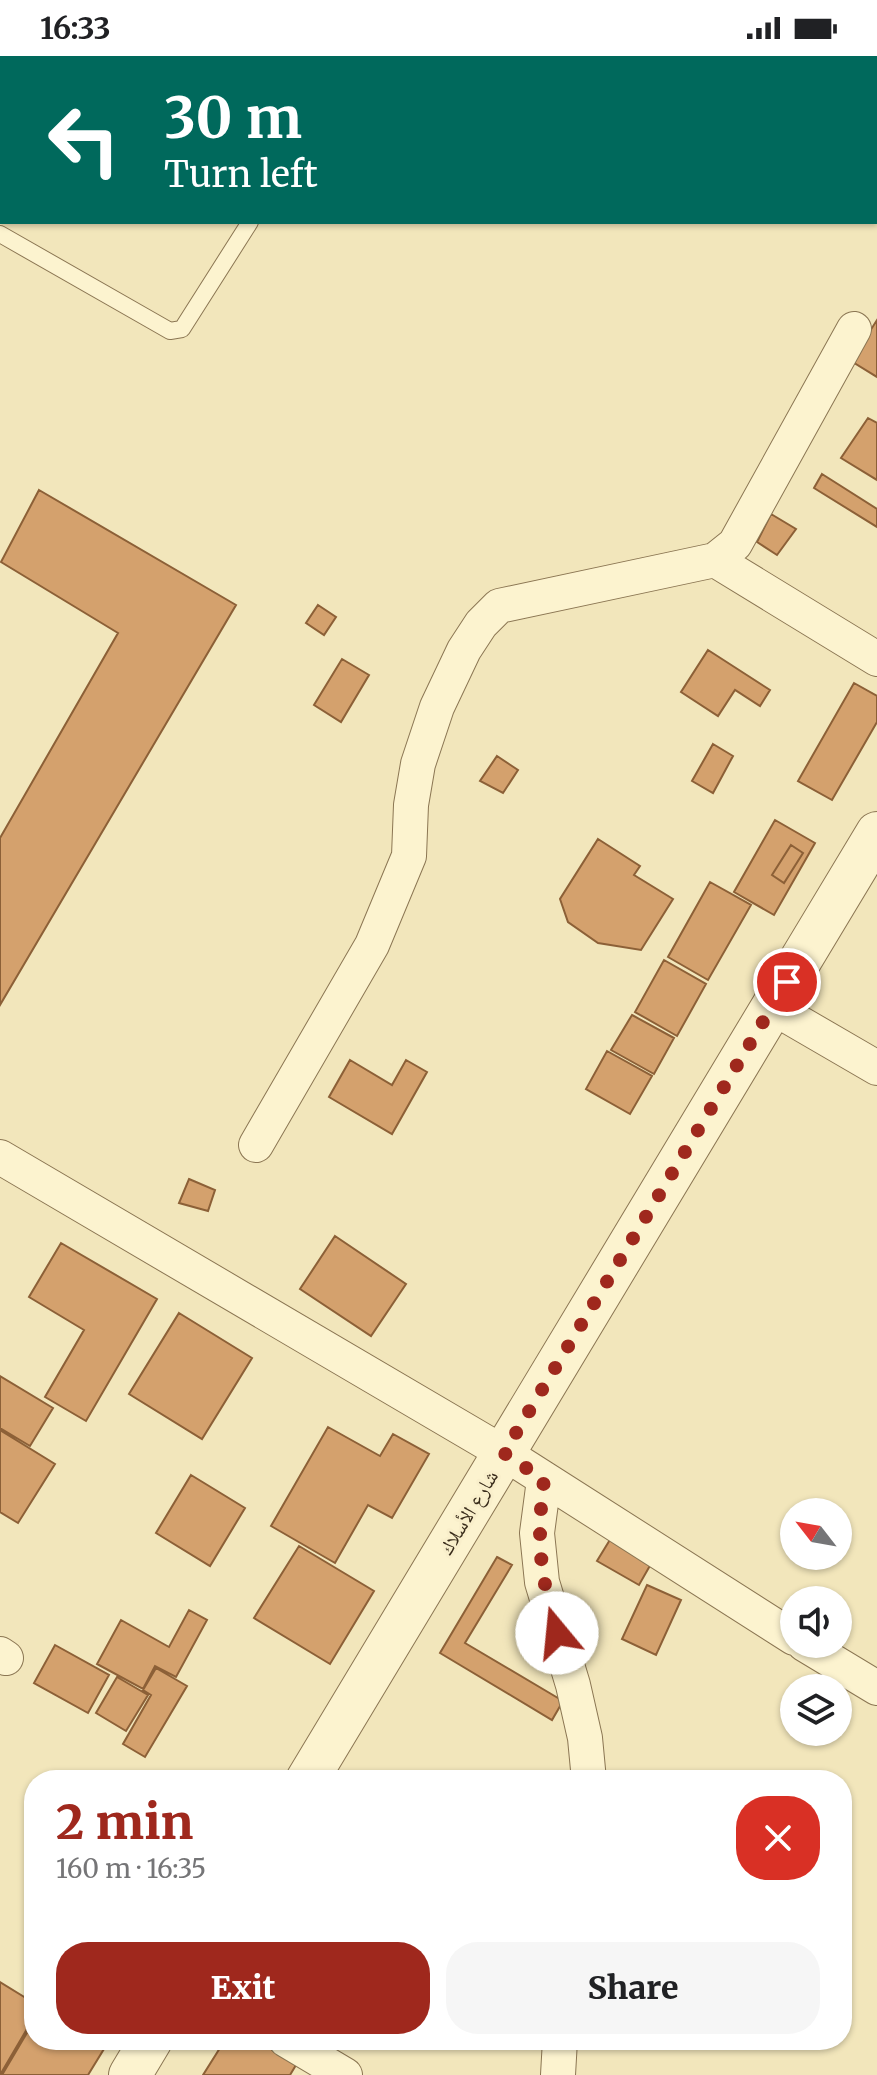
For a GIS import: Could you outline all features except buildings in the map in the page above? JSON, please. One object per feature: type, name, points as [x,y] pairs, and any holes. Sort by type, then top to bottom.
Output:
[{"type":"street","points":[[256,1145],[372,945],[409,856],[418,764],[437,707],[481,624],[499,606],[715,560],[735,544],[854,329]]},
{"type":"street","points":[[715,560],[877,659]]},
{"type":"street","name":"شارع الأسلاك","points":[[313,1770],[877,833]]},
{"type":"street","points":[[772,1007],[877,1068]]},
{"type":"street","points":[[0,1157],[504,1453],[780,1629]]},
{"type":"street","points":[[544,1480],[537,1533],[542,1582],[573,1685],[585,1738],[588,1770]]},
{"type":"street","points":[[827,1658],[877,1688]]},
{"type":"street","points":[[130,2075],[145,2050]]},
{"type":"street","points":[[303,2050],[345,2075]]},
{"type":"street","points":[[558,2075],[559,2050]]},
{"type":"lane","points":[[0,234],[170,331],[182,329],[249,224]]},
{"type":"route","points":[[557,1633],[542,1582],[537,1533],[544,1480],[504,1453],[787,982]]}]
